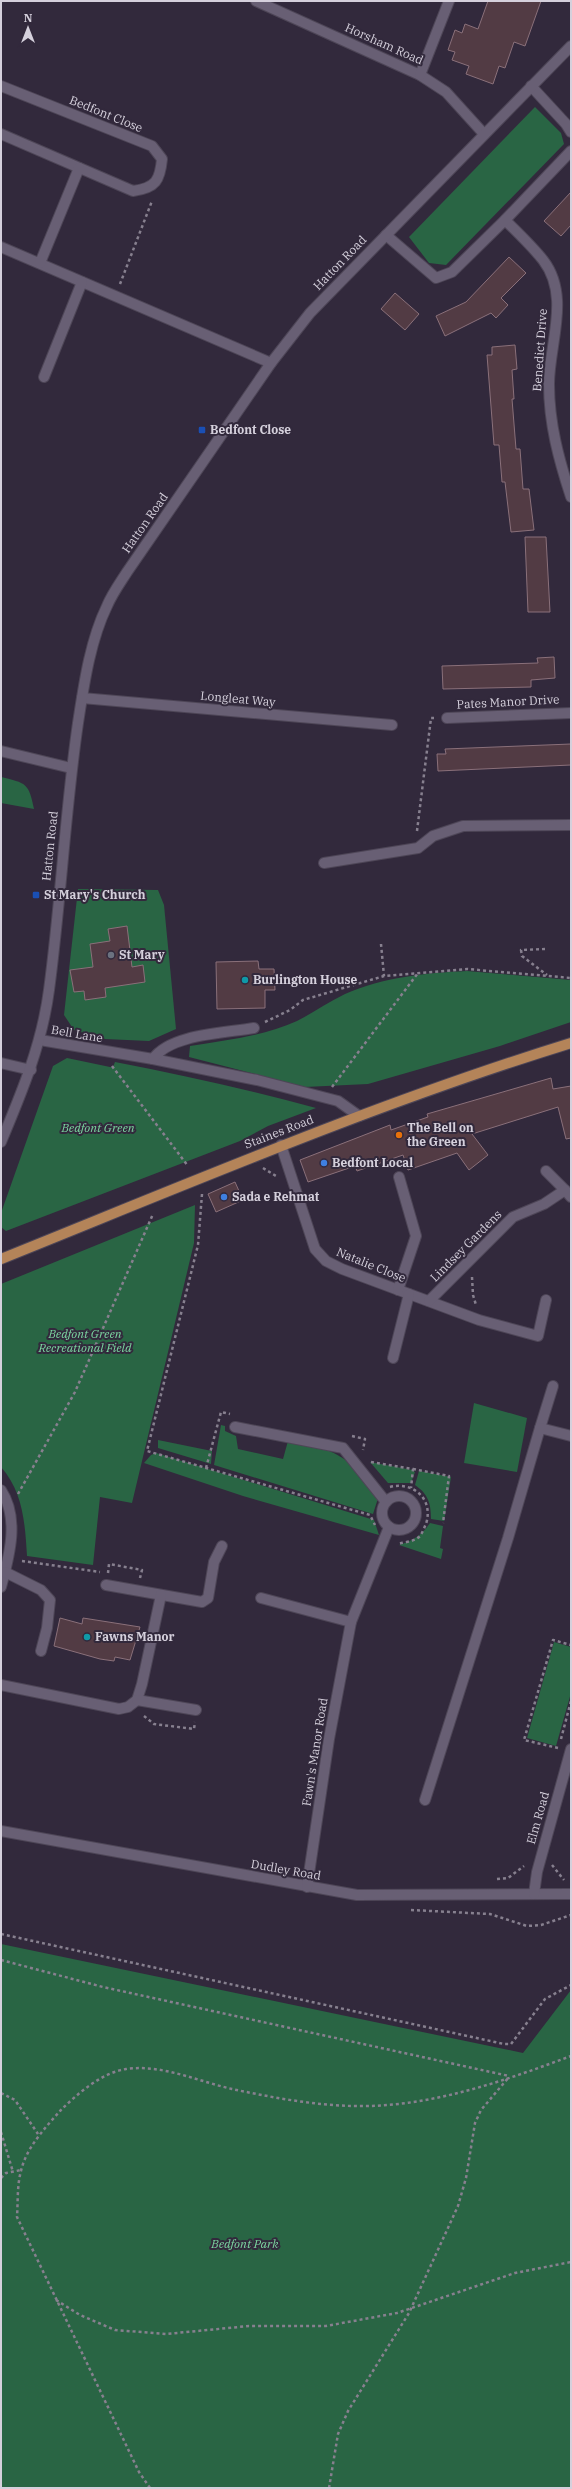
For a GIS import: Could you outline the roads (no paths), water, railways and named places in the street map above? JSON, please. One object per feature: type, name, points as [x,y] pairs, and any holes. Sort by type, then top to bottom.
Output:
[{"type":"main road","name":"Staines Road","points":[[1,1259],[280,1145],[359,1116],[571,1043]]},
{"type":"street","name":"Horsham Road","points":[[256,1],[420,75],[446,92],[484,134]]},
{"type":"street","points":[[420,75],[449,1]]},
{"type":"street","name":"Hatton Road","points":[[1,1142],[31,1070],[40,1040],[49,990],[71,768],[82,698],[93,647],[107,606],[127,572],[271,363],[310,313],[571,46]]},
{"type":"street","name":"Bedfont Close","points":[[1,86],[152,146],[162,159],[160,177],[148,190],[133,191],[1,134]]},
{"type":"street","points":[[531,86],[566,124],[571,132]]},
{"type":"street","points":[[386,235],[436,278],[452,272],[505,220],[571,151]]},
{"type":"street","points":[[40,263],[79,168]]},
{"type":"street","name":"Benedict Drive","points":[[505,220],[544,261],[553,282],[558,310],[549,384],[551,429],[571,497]]},
{"type":"street","points":[[1,247],[271,363]]},
{"type":"street","points":[[44,377],[82,282]]},
{"type":"street","name":"Longleat Way","points":[[82,698],[392,725]]},
{"type":"street","name":"Pates Manor Drive","points":[[447,718],[571,712]]},
{"type":"street","points":[[1,751],[71,768]]},
{"type":"street","points":[[324,863],[415,849],[433,836],[463,826],[571,825]]},
{"type":"street","points":[[153,1059],[167,1047],[185,1039],[254,1028]]},
{"type":"street","name":"Bell Lane","points":[[40,1040],[110,1057],[153,1059],[257,1080],[338,1101],[359,1116]]},
{"type":"street","points":[[1,1063],[31,1070]]},
{"type":"street","name":"Natalie Close","points":[[280,1145],[315,1249],[326,1261],[342,1269],[479,1320],[538,1336],[546,1300]]},
{"type":"street","name":"Lindsey Gardens","points":[[429,1301],[513,1217],[568,1193],[546,1171]]},
{"type":"street","points":[[398,1290],[416,1236],[399,1177]]},
{"type":"street","points":[[393,1358],[409,1294]]},
{"type":"street","points":[[425,1800],[508,1538],[553,1386]]},
{"type":"street","points":[[235,1427],[343,1448],[386,1502]]},
{"type":"street","points":[[540,1428],[571,1436]]},
{"type":"street","points":[[1,1490],[11,1520],[10,1554],[1,1588]]},
{"type":"street","points":[[396,1497],[406,1498],[415,1512],[413,1522],[405,1529],[389,1527],[383,1518],[382,1512],[386,1502],[396,1497]]},
{"type":"street","name":"Fawn's Manor Road","points":[[307,1887],[329,1739],[352,1622],[389,1527]]},
{"type":"street","points":[[106,1585],[202,1602],[208,1598],[214,1562],[222,1546]]},
{"type":"street","points":[[5,1572],[41,1590],[50,1600],[47,1628],[41,1651]]},
{"type":"street","points":[[1,1685],[119,1709],[128,1707],[136,1700],[142,1684],[161,1595]]},
{"type":"street","points":[[261,1598],[352,1622]]},
{"type":"street","points":[[136,1700],[196,1710]]},
{"type":"street","name":"Elm Road","points":[[534,1894],[537,1872],[571,1749]]},
{"type":"street","name":"Dudley Road","points":[[1,1831],[357,1895],[571,1894]]},
{"type":"place","name":"Bedfont Close","points":[[202,430]]},
{"type":"place","name":"St Mary's Church","points":[[36,895]]},
{"type":"place","name":"St Mary","points":[[111,955]]},
{"type":"place","name":"Burlington House","points":[[245,980]]},
{"type":"place","name":"The Bell on the Green","points":[[399,1135]]},
{"type":"place","name":"Bedfont Local","points":[[324,1163]]},
{"type":"place","name":"Sada e Rehmat","points":[[224,1197]]},
{"type":"place","name":"Fawns Manor","points":[[87,1637]]},
{"type":"park label","name":"Bedfont Green","points":[[98,1128]]},
{"type":"park label","name":"Bedfont Green Recreational Field","points":[[85,1341]]},
{"type":"park label","name":"Bedfont Park","points":[[245,2244]]}]
